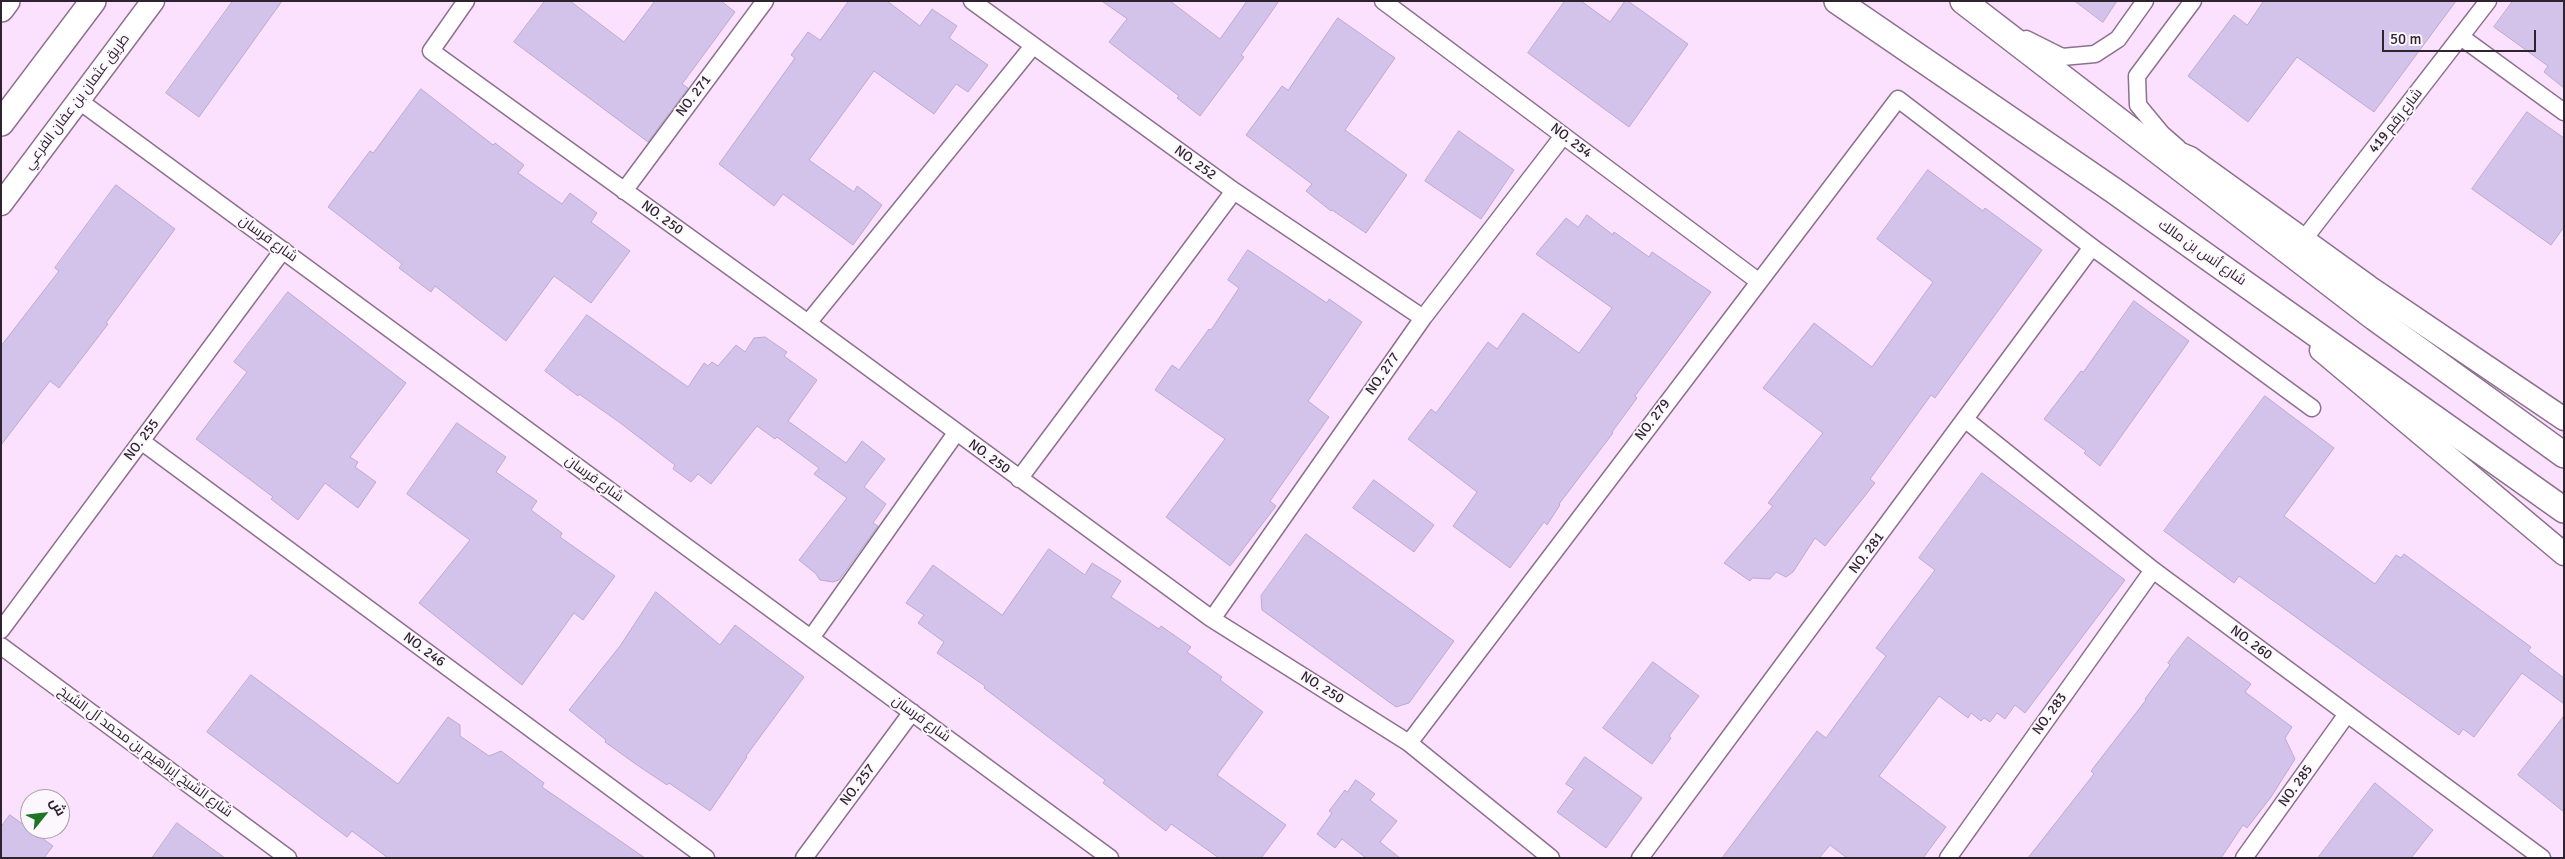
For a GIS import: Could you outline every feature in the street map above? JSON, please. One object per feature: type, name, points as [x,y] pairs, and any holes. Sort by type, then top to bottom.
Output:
[{"type":"main road","points":[[1,9],[7,1]]},
{"type":"main road","points":[[1,123],[93,1]]},
{"type":"main road","name":"طريق عثمان بن عفان الفرعي","points":[[1,204],[153,1]]},
{"type":"main road","name":"شارع أنس بن مالك","points":[[1837,1],[2230,274],[2564,510]]},
{"type":"main road","points":[[1963,1],[2375,318],[2564,455]]},
{"type":"main road","points":[[2138,137],[2190,158],[2564,419]]},
{"type":"main road","points":[[2230,274],[2564,554]]},
{"type":"street","name":"NO. 250","points":[[466,1],[431,51],[808,323],[956,434],[1212,619],[1409,743],[1551,858]]},
{"type":"street","name":"NO. 271","points":[[624,190],[765,1]]},
{"type":"street","name":"NO. 252","points":[[972,1],[1234,191],[1423,318]]},
{"type":"street","name":"NO. 254","points":[[1383,1],[1758,281]]},
{"type":"street","points":[[1986,19],[2062,56],[2095,54],[2118,39],[2145,1]]},
{"type":"street","points":[[2190,158],[2162,134],[2138,105],[2138,76],[2193,1]]},
{"type":"street","name":"شارع رقم 419","points":[[2304,239],[2488,1]]},
{"type":"street","points":[[2461,38],[2564,112]]},
{"type":"street","points":[[808,323],[1033,46]]},
{"type":"street","name":"NO. 279","points":[[1409,743],[1898,99],[2092,247]]},
{"type":"street","name":"شارع فرسان","points":[[78,100],[1110,858]]},
{"type":"street","name":"NO. 277","points":[[1212,619],[1423,318],[1563,136]]},
{"type":"street","points":[[1019,479],[1234,191]]},
{"type":"street","points":[[2092,247],[2312,408]]},
{"type":"street","name":"NO. 281","points":[[1640,858],[1966,420],[2092,247]]},
{"type":"street","name":"NO. 255","points":[[1,630],[283,250]]},
{"type":"street","name":"NO. 260","points":[[1966,420],[2153,570],[2542,858]]},
{"type":"street","points":[[810,638],[956,434]]},
{"type":"street","name":"NO. 246","points":[[141,441],[706,858]]},
{"type":"street","name":"NO. 283","points":[[1948,858],[2153,570]]},
{"type":"street","name":"شارع الشيخ إبراهيم بن محمد آل الشيخ","points":[[1,646],[288,858]]},
{"type":"street","name":"NO. 257","points":[[804,858],[912,712]]},
{"type":"street","name":"NO. 285","points":[[2244,858],[2347,714]]},
{"type":"building","points":[[233,1],[282,1],[199,117],[166,93]]},
{"type":"building","points":[[545,1],[570,1],[624,42],[655,1],[721,1],[735,12],[682,84],[688,88],[648,142],[514,42]]},
{"type":"building","points":[[849,1],[887,1],[920,26],[932,9],[957,26],[949,38],[988,65],[968,92],[956,84],[934,114],[874,71],[809,160],[854,192],[857,186],[882,205],[853,245],[783,194],[774,206],[719,164],[795,58],[791,55],[808,32],[820,40]]},
{"type":"building","points":[[1102,1],[1170,1],[1220,39],[1247,1],[1279,1],[1241,55],[1244,57],[1200,116],[1177,98],[1179,96],[1109,42],[1127,19]]},
{"type":"building","points":[[1565,1],[1581,1],[1610,22],[1625,1],[1628,1],[1688,44],[1629,127],[1528,53]]},
{"type":"building","points":[[2075,1],[2117,1],[2103,22]]},
{"type":"building","points":[[2264,1],[2456,1],[2374,112],[2297,57],[2248,122],[2188,76],[2234,15],[2247,25]]},
{"type":"building","points":[[2513,1],[2564,1],[2564,88],[2544,72],[2548,66],[2494,27]]},
{"type":"building","points":[[1338,18],[1395,58],[1345,130],[1407,175],[1366,233],[1331,211],[1306,191],[1312,184],[1246,135],[1282,86],[1288,90]]},
{"type":"building","points":[[421,89],[493,145],[495,143],[524,165],[518,173],[562,204],[570,193],[597,213],[591,222],[630,251],[591,303],[554,276],[506,341],[435,286],[431,292],[399,268],[402,264],[328,207],[370,151],[373,153]]},
{"type":"building","points":[[2527,112],[2564,138],[2564,227],[2551,245],[2472,189]]},
{"type":"building","points":[[1459,131],[1514,170],[1481,219],[1425,181]]},
{"type":"building","points":[[1928,170],[1983,211],[1985,208],[2042,250],[1935,398],[1931,395],[1870,479],[1875,483],[1825,546],[1815,538],[1793,572],[1786,577],[1776,572],[1770,579],[1752,578],[1750,581],[1724,563],[1773,506],[1768,503],[1823,433],[1763,388],[1814,323],[1872,367],[1933,282],[1877,239]]},
{"type":"building","points":[[116,185],[175,229],[106,323],[108,324],[59,388],[50,381],[1,445],[1,346],[59,271],[55,268]]},
{"type":"building","points":[[1587,215],[1613,235],[1614,232],[1649,257],[1652,252],[1711,292],[1635,396],[1637,398],[1559,504],[1547,525],[1544,522],[1510,568],[1453,526],[1477,492],[1408,439],[1431,409],[1436,413],[1488,342],[1497,349],[1523,313],[1579,353],[1612,308],[1536,254],[1566,218],[1578,227]]},
{"type":"building","points":[[1248,250],[1327,303],[1329,299],[1362,322],[1308,401],[1329,417],[1270,501],[1276,506],[1230,566],[1166,517],[1225,439],[1155,390],[1172,365],[1179,370],[1209,329],[1211,330],[1239,288],[1228,280]]},
{"type":"building","points":[[288,292],[406,383],[350,457],[358,462],[355,467],[376,482],[358,508],[325,483],[298,520],[271,499],[273,497],[196,439],[247,372],[234,362]]},
{"type":"building","points":[[2134,301],[2189,341],[2100,466],[2084,453],[2086,451],[2044,419],[2081,371],[2083,372]]},
{"type":"building","points":[[587,315],[688,387],[704,363],[708,366],[712,362],[718,366],[736,345],[745,352],[754,338],[765,337],[787,352],[784,356],[817,380],[788,421],[846,463],[862,441],[885,459],[864,487],[886,504],[873,523],[878,526],[839,580],[833,582],[820,580],[816,574],[799,560],[847,498],[814,474],[819,468],[777,437],[775,439],[757,426],[711,484],[698,474],[691,482],[673,469],[675,465],[619,422],[579,394],[578,396],[545,371]]},
{"type":"building","points":[[2265,396],[2334,448],[2284,516],[2375,584],[2396,555],[2401,558],[2404,554],[2531,647],[2528,651],[2564,678],[2564,704],[2522,673],[2474,737],[2463,729],[2459,735],[2239,576],[2234,583],[2164,531]]},
{"type":"building","points":[[457,423],[506,457],[496,472],[537,501],[531,510],[562,533],[560,537],[615,576],[583,620],[574,613],[522,685],[419,603],[470,540],[407,494]]},
{"type":"building","points":[[1982,473],[2125,580],[2025,713],[2015,705],[2005,719],[1997,713],[1990,722],[1984,718],[1981,721],[1971,713],[1968,718],[1939,696],[1879,776],[1946,827],[1923,858],[1847,858],[1830,845],[1819,858],[1722,858],[1817,731],[1826,738],[1886,656],[1876,648],[1935,570],[1919,558]]},
{"type":"building","points":[[1374,480],[1434,525],[1414,552],[1353,508]]},
{"type":"building","points":[[1306,534],[1454,641],[1409,703],[1396,707],[1262,610],[1261,596]]},
{"type":"building","points":[[1049,549],[1085,575],[1092,563],[1121,581],[1111,597],[1159,629],[1161,626],[1191,647],[1187,652],[1222,677],[1220,680],[1263,712],[1217,775],[1286,825],[1261,858],[1219,858],[1171,824],[1166,831],[1103,783],[1105,780],[984,688],[985,686],[937,653],[944,642],[918,623],[924,615],[906,603],[933,565],[1002,615]]},
{"type":"building","points":[[656,592],[720,645],[735,625],[804,677],[746,756],[710,811],[669,783],[667,785],[637,765],[605,742],[606,740],[569,710],[620,646]]},
{"type":"building","points":[[2188,637],[2251,684],[2245,692],[2292,727],[2285,738],[2295,759],[2271,797],[2247,828],[2243,825],[2221,858],[2028,858],[2094,774],[2091,771],[2146,700],[2170,665],[2168,663]]},
{"type":"building","points":[[1653,662],[1699,696],[1669,736],[1671,738],[1652,764],[1603,728]]},
{"type":"building","points":[[251,675],[398,784],[448,717],[460,725],[460,736],[489,756],[501,751],[544,783],[542,787],[645,858],[388,858],[352,831],[347,837],[207,732]]},
{"type":"building","points":[[2564,716],[2564,812],[2518,775]]},
{"type":"building","points":[[1585,757],[1642,798],[1606,848],[1557,812],[1574,789],[1566,784]]},
{"type":"building","points":[[1356,780],[1375,794],[1370,800],[1397,821],[1380,842],[1400,858],[1366,858],[1342,839],[1335,848],[1317,834],[1332,813],[1329,811],[1345,790],[1347,792]]},
{"type":"building","points":[[2375,783],[2433,830],[2411,858],[2318,858]]},
{"type":"building","points":[[10,815],[20,822],[20,839],[43,839],[53,846],[44,858],[1,858],[1,827]]},
{"type":"building","points":[[177,823],[225,858],[152,858]]}]
